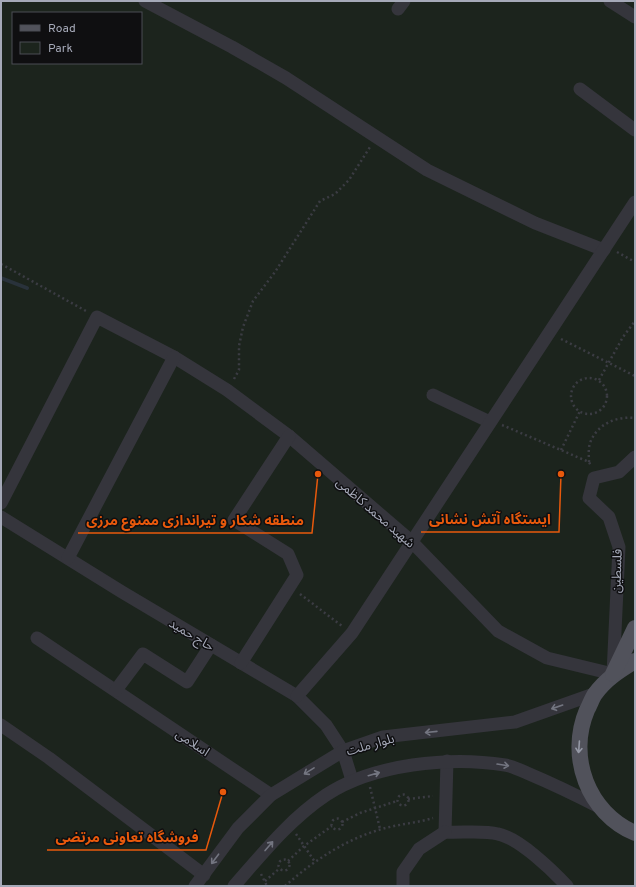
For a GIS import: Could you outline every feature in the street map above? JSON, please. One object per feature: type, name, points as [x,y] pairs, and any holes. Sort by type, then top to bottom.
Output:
[{"type":"main road","points":[[613,674],[635,628]]},
{"type":"main road","points":[[635,661],[613,674],[594,694],[581,724],[579,754],[585,783],[601,808],[629,831],[635,846]]},
{"type":"street","points":[[145,1],[232,47],[286,78],[427,170],[534,223],[604,250]]},
{"type":"street","points":[[610,1],[635,17]]},
{"type":"street","points":[[580,89],[635,130]]},
{"type":"street","points":[[297,696],[352,633],[635,202]]},
{"type":"street","points":[[1,503],[97,317]]},
{"type":"street","name":"شهید محمد کاظمی","points":[[97,317],[174,357],[227,390],[289,436],[411,541],[498,631],[547,658],[613,674]]},
{"type":"street","points":[[68,558],[174,357]]},
{"type":"street","points":[[433,395],[490,422]]},
{"type":"street","points":[[241,663],[297,575],[288,554],[234,520],[289,436]]},
{"type":"street","points":[[594,478],[618,472],[635,457]]},
{"type":"street","name":"فلسطین","points":[[594,478],[589,498],[609,517],[619,547],[613,674]]},
{"type":"street","name":"حاج حمید","points":[[1,517],[297,696],[326,726],[343,750],[352,780]]},
{"type":"street","name":"اسلامی","points":[[36,638],[116,690],[271,795]]},
{"type":"street","points":[[116,690],[143,654],[187,682],[211,645]]},
{"type":"street","name":"بلوار ملت","points":[[195,886],[238,828],[271,795],[343,750],[383,737],[515,722],[594,694]]},
{"type":"street","points":[[1,725],[49,758],[204,875]]},
{"type":"street","points":[[445,832],[447,761]]},
{"type":"street","points":[[234,886],[279,835],[326,795],[352,780],[396,768],[447,761],[506,765],[560,786],[601,808]]},
{"type":"street","points":[[403,886],[403,872],[419,849],[445,832],[498,834],[517,843],[549,867],[566,886]]},
{"type":"path","points":[[227,390],[239,370],[239,346],[242,327],[254,301],[275,272],[320,201],[335,194],[349,180],[363,156],[377,138]]},
{"type":"path","points":[[604,250],[618,253],[635,262]]},
{"type":"path","points":[[1,264],[97,317]]},
{"type":"path","points":[[599,380],[622,337],[635,321]]},
{"type":"path","points":[[550,333],[635,376]]},
{"type":"path","points":[[586,377],[599,380],[604,384],[608,393],[607,402],[601,410],[592,414],[580,411],[575,408],[571,399],[572,389],[578,381],[586,377]]},
{"type":"path","points":[[561,450],[580,411]]},
{"type":"path","points":[[594,478],[589,462],[589,444],[596,432],[610,420],[622,417],[635,418]]},
{"type":"path","points":[[490,422],[504,425],[589,462]]},
{"type":"path","points":[[290,586],[352,633]]},
{"type":"path","points":[[363,788],[374,785]]},
{"type":"path","points":[[369,786],[380,829]]},
{"type":"path","points":[[433,789],[433,804]]},
{"type":"path","points":[[342,822],[375,808],[397,801],[401,794],[408,799]]},
{"type":"path","points":[[408,799],[433,796]]},
{"type":"path","points":[[397,801],[401,805],[404,805],[408,799]]},
{"type":"path","points":[[285,886],[315,862],[336,848],[380,829],[433,819],[433,811]]},
{"type":"path","points":[[288,861],[304,846],[332,826],[335,819],[340,819],[342,822]]},
{"type":"path","points":[[332,826],[334,829],[340,829],[342,827],[342,822]]},
{"type":"path","points":[[290,825],[315,862]]},
{"type":"path","points":[[280,868],[278,863],[280,860],[286,859],[288,861]]},
{"type":"path","points":[[280,868],[285,870],[288,869],[288,861]]},
{"type":"path","points":[[258,868],[267,886]]},
{"type":"path","points":[[265,881],[280,868]]},
{"type":"green space","points":[[1,1],[635,1],[635,886],[1,886]]},
{"type":"waterway","points":[[1,278],[27,288]]},
{"type":"place","name":"منطقه شکار و تیراندازی ممنوع مرزی","points":[[318,474]]},
{"type":"place","name":"ایستگاه آتش نشانی","points":[[561,474]]},
{"type":"place","name":"فروشگاه تعاونی مرتضی","points":[[223,792]]}]
